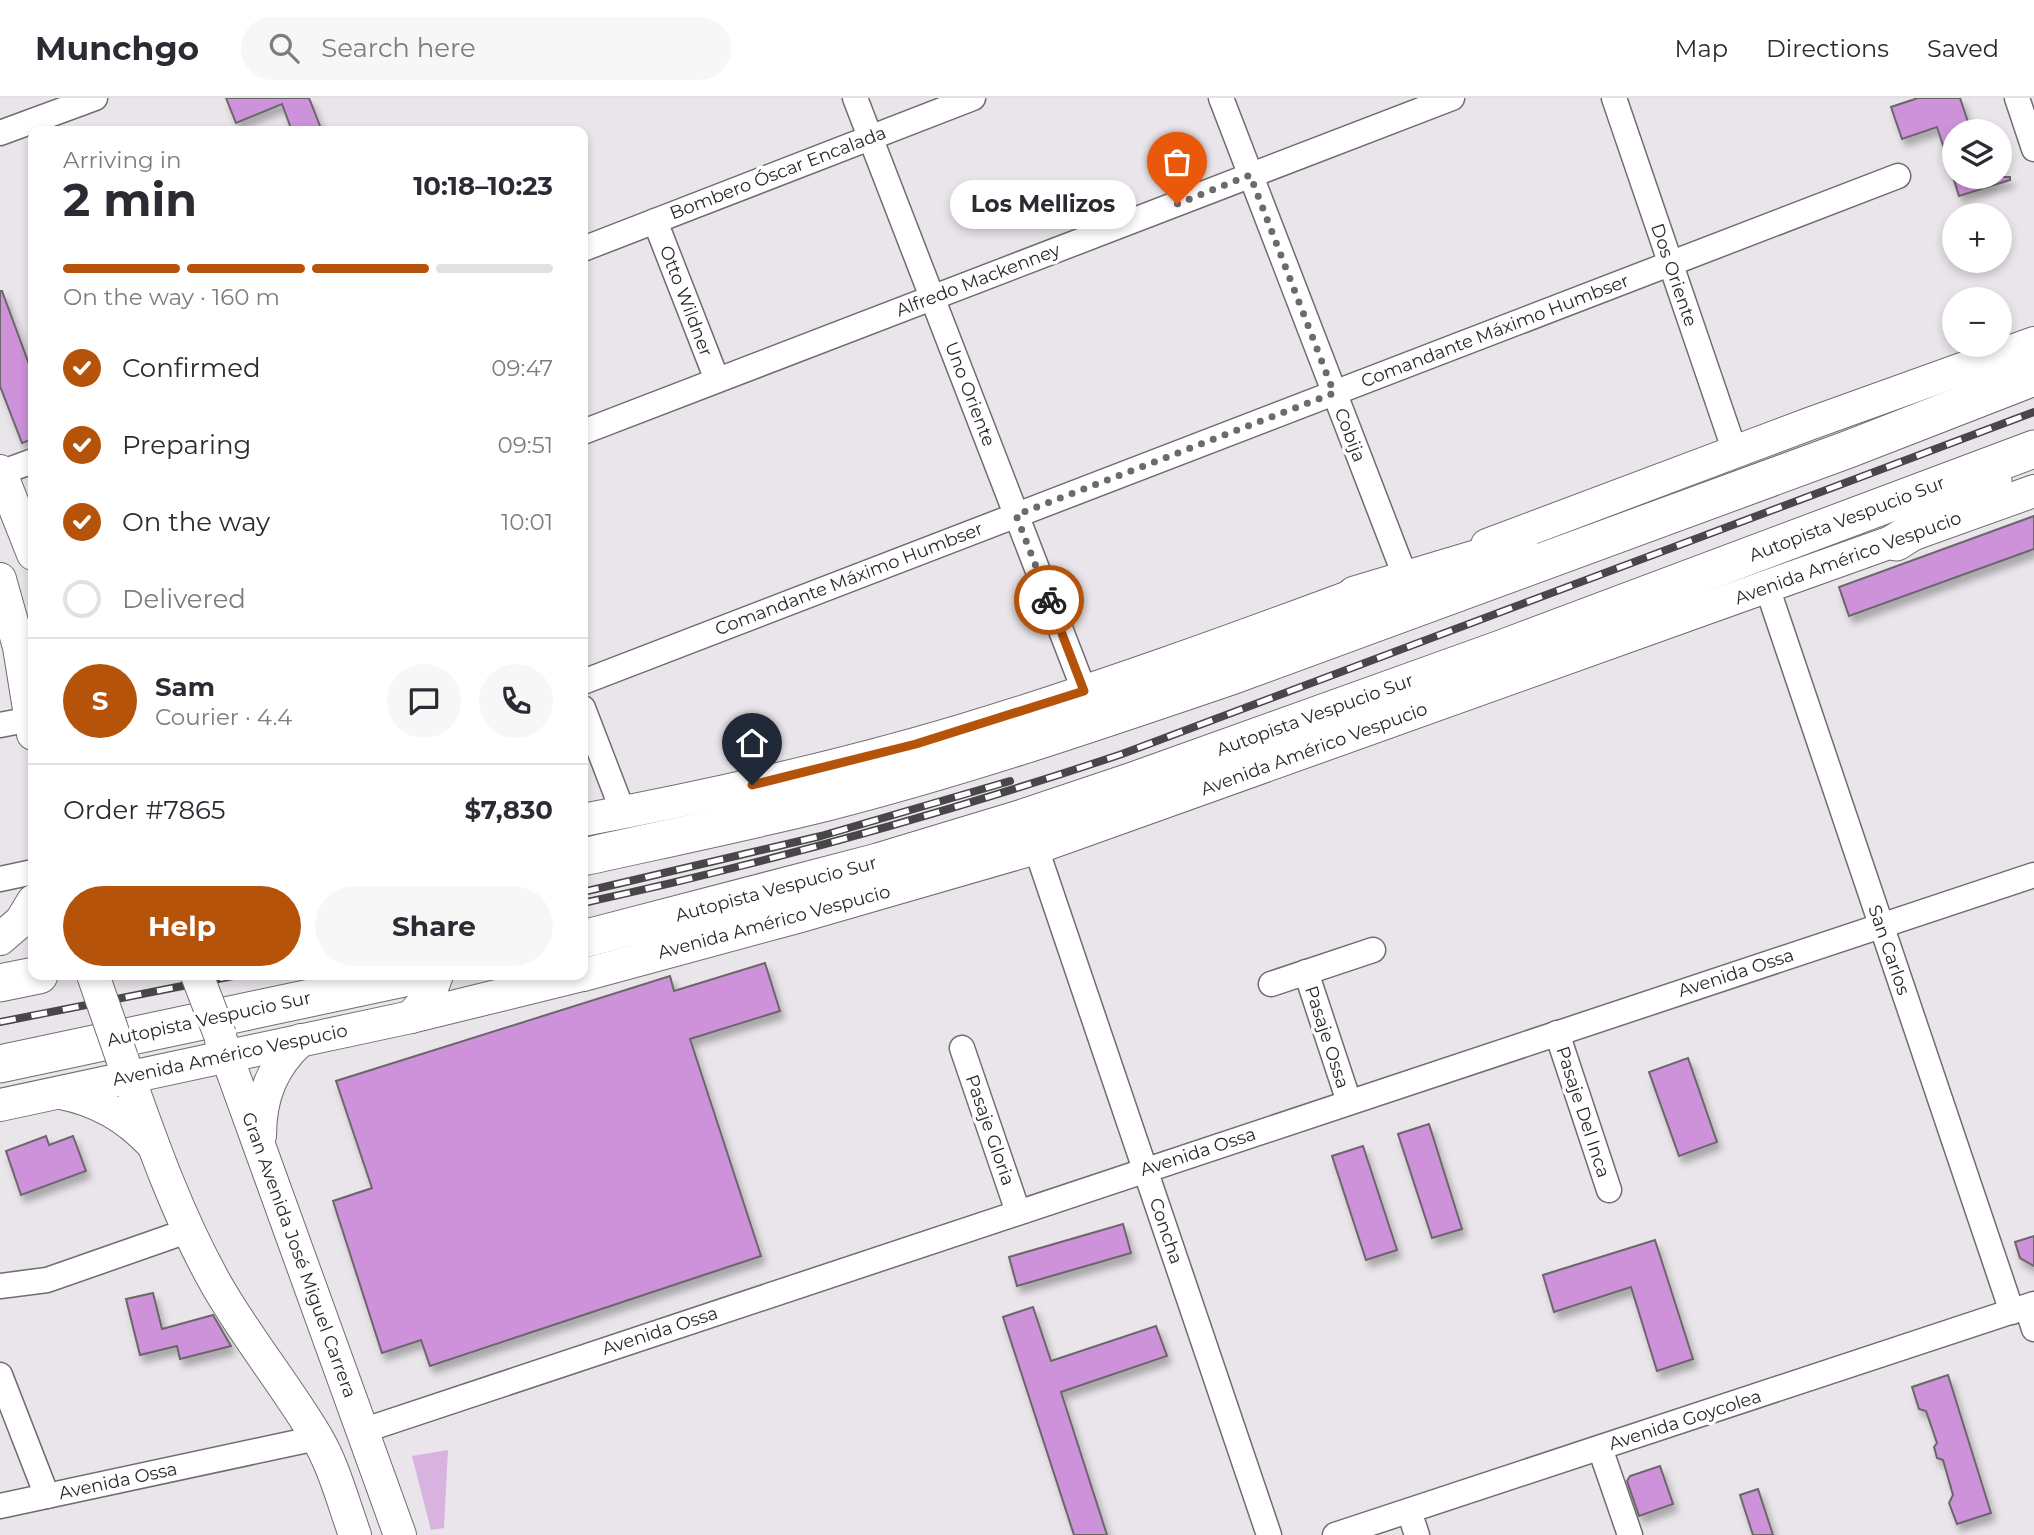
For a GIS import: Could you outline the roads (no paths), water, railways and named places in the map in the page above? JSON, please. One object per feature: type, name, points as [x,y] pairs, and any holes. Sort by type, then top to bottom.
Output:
[{"type":"highway","points":[[588,856],[829,801],[928,774],[1105,719],[1234,675],[1849,449],[2034,377]]},
{"type":"highway","points":[[1355,595],[1849,449]]},
{"type":"highway","name":"Autopista Vespucio Sur","points":[[588,938],[878,862],[1121,785],[1500,649],[2034,449]]},
{"type":"highway","points":[[1896,542],[2034,455]]},
{"type":"highway","points":[[0,983],[28,977]]},
{"type":"highway","name":"Autopista Vespucio Sur","points":[[0,1064],[430,980]]},
{"type":"main road","points":[[588,819],[726,791],[894,750],[1084,691],[1355,595],[2034,343]]},
{"type":"main road","points":[[0,472],[28,542]]},
{"type":"main road","name":"Avenida Américo Vespucio","points":[[588,973],[1036,848],[2034,491]]},
{"type":"main road","points":[[0,579],[19,647],[28,702]]},
{"type":"main road","points":[[0,940],[21,920],[28,909]]},
{"type":"main road","points":[[0,940],[28,937]]},
{"type":"main road","points":[[95,980],[154,1147],[190,1230],[229,1307],[317,1438],[355,1535]]},
{"type":"main road","name":"Gran Avenida José Miguel Carrera","points":[[199,980],[400,1535]]},
{"type":"main road","points":[[411,1017],[425,1003],[430,980]]},
{"type":"main road","name":"Avenida Américo Vespucio","points":[[0,1104],[58,1093],[125,1067],[223,1046],[301,1040],[411,1017],[562,980]]},
{"type":"main road","points":[[260,1145],[262,1107],[269,1082],[283,1059],[301,1040]]},
{"type":"main road","points":[[58,1093],[90,1100],[105,1107],[132,1124],[154,1147]]},
{"type":"street","points":[[0,133],[95,98]]},
{"type":"street","name":"Uno Oriente","points":[[855,98],[1084,691]]},
{"type":"street","name":"Bombero Óscar Encalada","points":[[588,247],[973,98]]},
{"type":"street","name":"Cobija","points":[[1221,98],[1405,576]]},
{"type":"street","name":"Alfredo Mackenney","points":[[588,430],[1452,98]]},
{"type":"street","name":"Dos Oriente","points":[[1614,98],[1735,452]]},
{"type":"street","points":[[2017,98],[2034,149]]},
{"type":"street","name":"Comandante Máximo Humbser","points":[[588,679],[1898,176]]},
{"type":"street","name":"Otto Wildner","points":[[655,221],[716,380]]},
{"type":"street","points":[[0,472],[28,463]]},
{"type":"street","name":"San Carlos","points":[[1767,587],[1881,925],[2027,1313]]},
{"type":"street","points":[[588,721],[623,812]]},
{"type":"street","points":[[0,725],[28,727]]},
{"type":"street","name":"Concha","points":[[1036,848],[1269,1535]]},
{"type":"street","points":[[0,879],[28,873]]},
{"type":"street","name":"Avenida Ossa","points":[[362,1431],[2034,875]]},
{"type":"street","name":"Pasaje Ossa","points":[[1271,984],[1373,950]]},
{"type":"street","name":"Pasaje Ossa","points":[[1306,972],[1349,1102]]},
{"type":"street","name":"Pasaje Del Inca","points":[[1557,1033],[1609,1190]]},
{"type":"street","name":"Pasaje Gloria","points":[[962,1048],[1018,1212]]},
{"type":"street","points":[[0,1286],[47,1280],[190,1230]]},
{"type":"street","name":"Avenida Goycolea","points":[[1335,1535],[2027,1313]]},
{"type":"street","points":[[0,1375],[47,1496]]},
{"type":"street","name":"Avenida Ossa","points":[[0,1506],[317,1438]]},
{"type":"street","points":[[1600,1448],[1630,1535]]},
{"type":"street","points":[[1409,1511],[1417,1535]]},
{"type":"railway","points":[[588,902],[854,836],[1122,754],[2034,412]]},
{"type":"railway","points":[[588,891],[821,836],[1010,781]]},
{"type":"railway","points":[[0,1022],[213,980]]},
{"type":"place","name":"Los Mellizos","points":[[1177,204]]}]
